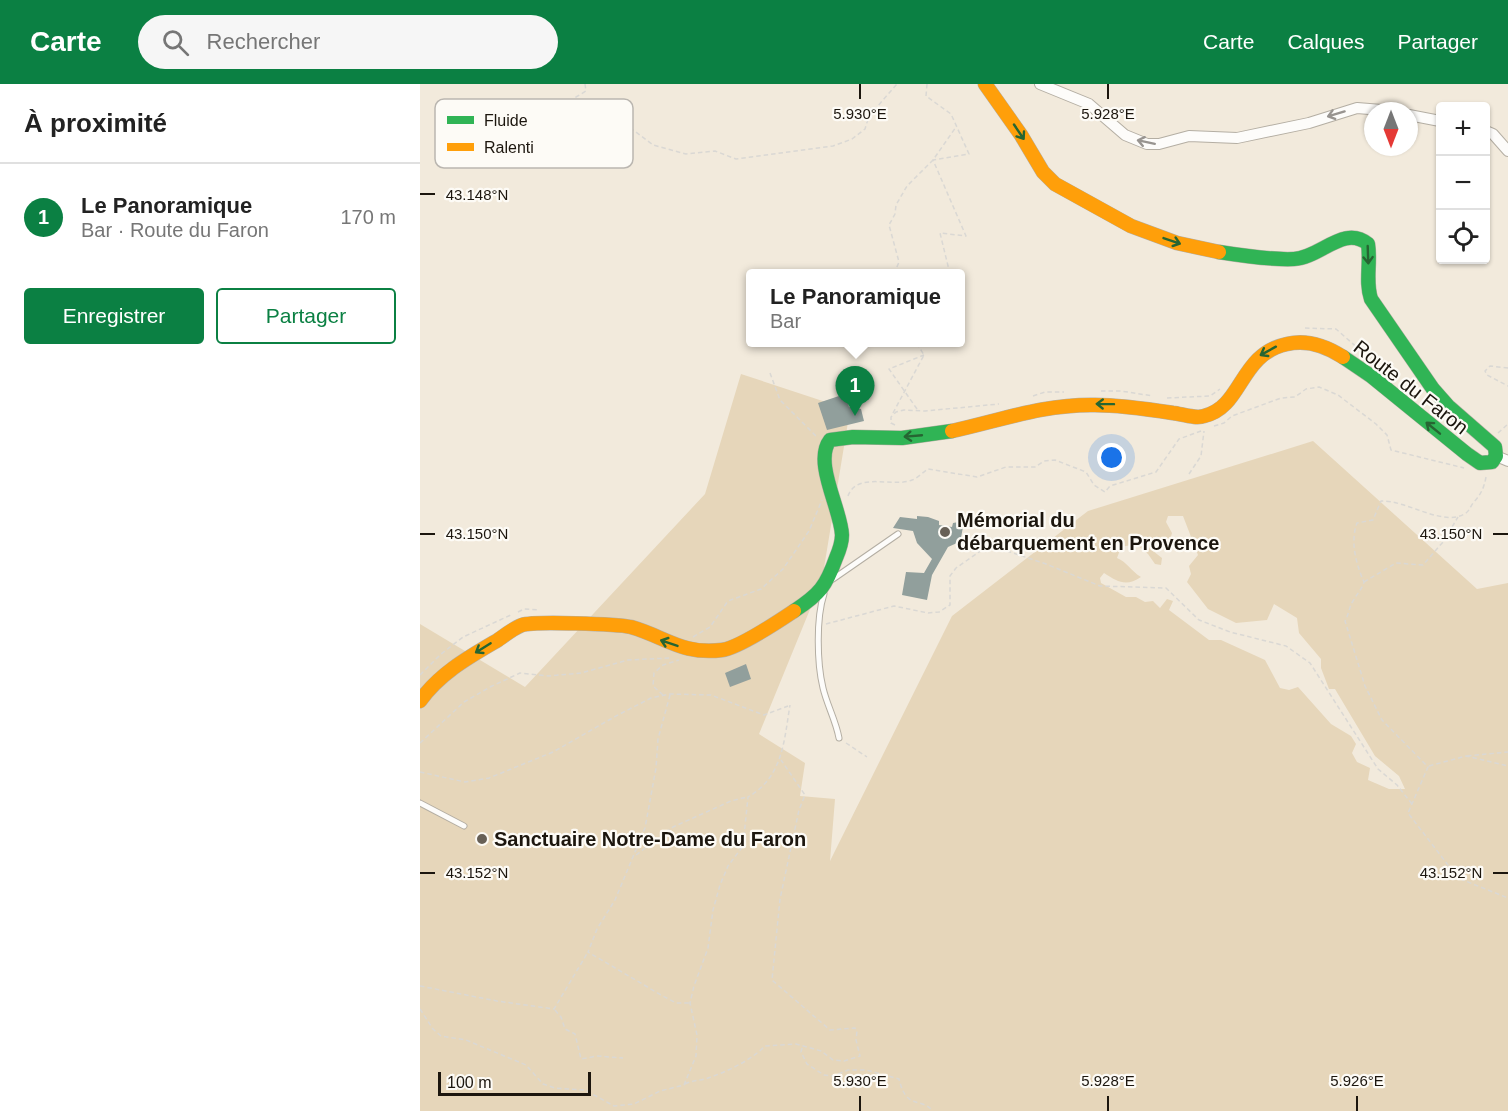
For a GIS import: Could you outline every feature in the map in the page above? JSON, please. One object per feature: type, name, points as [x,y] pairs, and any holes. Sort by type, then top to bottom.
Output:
[{"type":"street","name":"Route du Faron","points":[[828,443],[839,437],[894,438],[930,435],[954,431],[1035,409],[1084,404],[1109,403],[1203,417],[1217,412],[1229,402],[1259,356],[1284,343],[1310,342],[1327,348],[1382,384],[1439,433],[1493,461],[1495,447],[1448,406],[1433,389],[1371,299],[1367,287],[1370,259],[1368,244],[1360,238],[1354,236],[1337,241],[1315,253],[1296,259],[1278,259],[1188,246],[1131,226],[1055,184],[1043,172],[1021,135],[985,84]]},
{"type":"street","points":[[1040,84],[1089,104],[1125,135],[1147,144],[1159,144],[1189,136],[1237,138],[1300,125],[1357,108],[1364,109]]},
{"type":"street","points":[[1418,117],[1436,120]]},
{"type":"street","points":[[1490,133],[1508,152]]},
{"type":"street","points":[[420,701],[430,686],[457,665],[522,625],[548,623],[630,627],[673,645],[703,652],[726,650],[808,602],[827,583],[840,548],[842,535],[835,500],[824,466],[828,443]]},
{"type":"lane","points":[[839,738],[822,687],[819,607],[827,583],[898,534]]},
{"type":"lane","points":[[420,803],[464,826]]},
{"type":"path","points":[[577,99],[576,97],[586,91],[585,84]]},
{"type":"path","points":[[633,130],[653,145],[686,154],[715,151],[736,159],[833,146],[852,139],[865,129],[869,116],[897,84]]},
{"type":"path","points":[[927,84],[926,96],[951,114],[969,154],[933,160]]},
{"type":"path","points":[[896,269],[899,262],[889,225],[895,214],[896,205],[907,186],[933,160],[957,126]]},
{"type":"path","points":[[933,160],[966,236],[940,233],[949,269]]},
{"type":"path","points":[[919,347],[924,355]]},
{"type":"path","points":[[897,426],[891,423],[891,417],[924,355]]},
{"type":"path","points":[[918,410],[889,369],[924,355]]},
{"type":"path","points":[[1508,368],[1490,366],[1485,370],[1487,375],[1508,386]]},
{"type":"path","points":[[770,373],[780,400],[828,443]]},
{"type":"path","points":[[1214,426],[1224,423],[1232,416],[1281,398],[1295,397],[1306,389],[1319,387],[1338,395],[1376,424],[1387,435],[1391,450],[1463,469],[1493,461]]},
{"type":"path","points":[[891,417],[896,412],[904,410],[925,411]]},
{"type":"path","points":[[847,501],[850,491],[862,483],[911,481],[928,469],[977,477],[1006,467],[1035,467],[1044,461],[1055,460],[1086,472],[1094,485],[1105,492],[1110,486],[1156,472],[1179,439],[1204,430],[1201,456],[1190,474]]},
{"type":"path","points":[[1428,767],[1382,720],[1365,687],[1345,621],[1350,613],[1351,604],[1362,590],[1364,582],[1358,569],[1353,535],[1357,523],[1373,520],[1381,501],[1408,505],[1437,517],[1458,517],[1469,512],[1473,502],[1480,497],[1493,461]]},
{"type":"path","points":[[692,637],[710,627],[728,601],[761,589],[783,569],[809,531],[815,512],[829,486]]},
{"type":"path","points":[[1364,582],[1396,563],[1423,565],[1443,542],[1458,517]]},
{"type":"path","points":[[819,626],[894,606],[928,613],[939,612],[950,604],[950,576],[956,568],[982,550],[1001,549],[1100,586],[1166,588],[1199,620],[1230,632],[1286,646],[1310,663],[1378,769],[1397,785],[1412,804]]},
{"type":"path","points":[[420,675],[441,654],[463,638],[524,609],[544,610]]},
{"type":"path","points":[[420,743],[464,702],[520,673],[549,676],[581,673],[628,660],[683,657],[663,665],[654,673],[653,686],[663,696]]},
{"type":"path","points":[[555,1009],[588,952],[597,928],[615,900],[645,828],[656,768],[658,739],[670,694]]},
{"type":"path","points":[[420,772],[465,782],[489,778],[554,752],[651,698],[670,694],[711,695],[764,715],[790,705],[781,759],[762,789],[748,797],[731,801],[673,827],[634,856]]},
{"type":"path","points":[[839,738],[867,757]]},
{"type":"path","points":[[1428,767],[1466,756],[1508,752]]},
{"type":"path","points":[[1466,756],[1508,766]]},
{"type":"path","points":[[420,1009],[433,1029],[441,1036],[466,1040],[526,1065],[543,1084],[555,1088],[585,1090],[614,1106],[634,1104],[660,1091],[689,1082],[705,1080],[756,1055],[765,1046],[796,1044],[821,1051],[833,1060],[844,1062],[860,1056],[855,1028],[830,1030],[772,980],[780,899],[805,795],[781,759]]},
{"type":"path","points":[[1428,767],[1408,813],[1458,878],[1508,898]]},
{"type":"path","points":[[684,1085],[696,1056],[697,1035],[690,1003],[708,948],[713,910],[720,885],[728,866],[743,846],[748,797]]},
{"type":"path","points":[[588,952],[676,1003],[690,1003]]},
{"type":"path","points":[[420,986],[497,1001],[555,1009],[565,1029],[575,1034],[581,1059],[597,1056],[622,1058]]},
{"type":"path","points":[[803,1046],[801,1052],[807,1064],[824,1075],[833,1076],[848,1070],[866,1070],[899,1080],[909,1100],[930,1107],[933,1111]]},
{"type":"shaded area","points":[[741,374],[850,410],[822,580],[759,734],[805,763],[800,796],[835,799],[830,861],[952,616],[1088,511],[1313,441],[1477,589],[1508,583],[1508,1111],[420,1111],[420,624],[525,687],[705,494]],"holes":[[[1168,516],[1183,516],[1198,555],[1189,566],[1191,574],[1187,582],[1208,609],[1236,623],[1267,620],[1274,604],[1297,618],[1299,633],[1321,659],[1321,668],[1329,689],[1335,689],[1375,756],[1399,776],[1405,789],[1389,789],[1368,780],[1370,768],[1357,762],[1352,753],[1356,744],[1351,736],[1331,724],[1298,687],[1289,690],[1280,688],[1265,660],[1221,640],[1209,640],[1169,610],[1173,601],[1167,599],[1160,608],[1153,601],[1145,602],[1136,597],[1126,597],[1101,583],[1100,578],[1104,573],[1126,583],[1141,577],[1117,558],[1121,547],[1136,544],[1148,554],[1155,564],[1161,565],[1162,558],[1153,551],[1155,542],[1170,540],[1172,533],[1166,522]]]},
{"type":"building","points":[[845,394],[849,407],[861,409],[864,421],[827,430],[818,403]]},
{"type":"building","points":[[917,516],[928,517],[939,521],[939,525],[952,527],[953,523],[964,521],[961,538],[957,543],[948,547],[932,575],[927,600],[902,595],[906,572],[924,573],[932,559],[917,543],[913,531],[893,528],[900,517],[917,519]]},
{"type":"building","points":[[746,664],[751,679],[730,687],[725,673]]},
{"type":"traffic: fast","points":[[1219,252],[1294,259],[1350,238],[1359,239],[1368,244],[1368,285],[1371,299],[1433,389],[1448,406],[1495,447],[1496,456],[1492,462],[1480,463],[1467,454],[1371,376],[1343,357]]},
{"type":"traffic: fast","points":[[794,611],[821,589],[829,576],[841,544],[840,524],[826,473],[826,449],[830,440],[853,437],[902,438],[952,431]]},
{"type":"traffic: slow","points":[[985,84],[1021,135],[1043,172],[1055,184],[1131,226],[1177,243],[1219,252]]},
{"type":"traffic: slow","points":[[952,431],[1041,410],[1076,405],[1124,406],[1201,417],[1217,411],[1227,402],[1259,358],[1271,350],[1287,344],[1302,342],[1323,347],[1343,357]]},
{"type":"traffic: slow","points":[[420,701],[456,666],[522,625],[576,623],[631,627],[685,648],[708,651],[722,650],[738,644],[759,634],[794,611]]},
{"type":"place","name":"Le Panoramique","points":[[855,416]]},
{"type":"place","name":"Mémorial du débarquement en Provence","points":[[945,532]]},
{"type":"place","name":"Sanctuaire Notre-Dame du Faron","points":[[482,839]]}]
